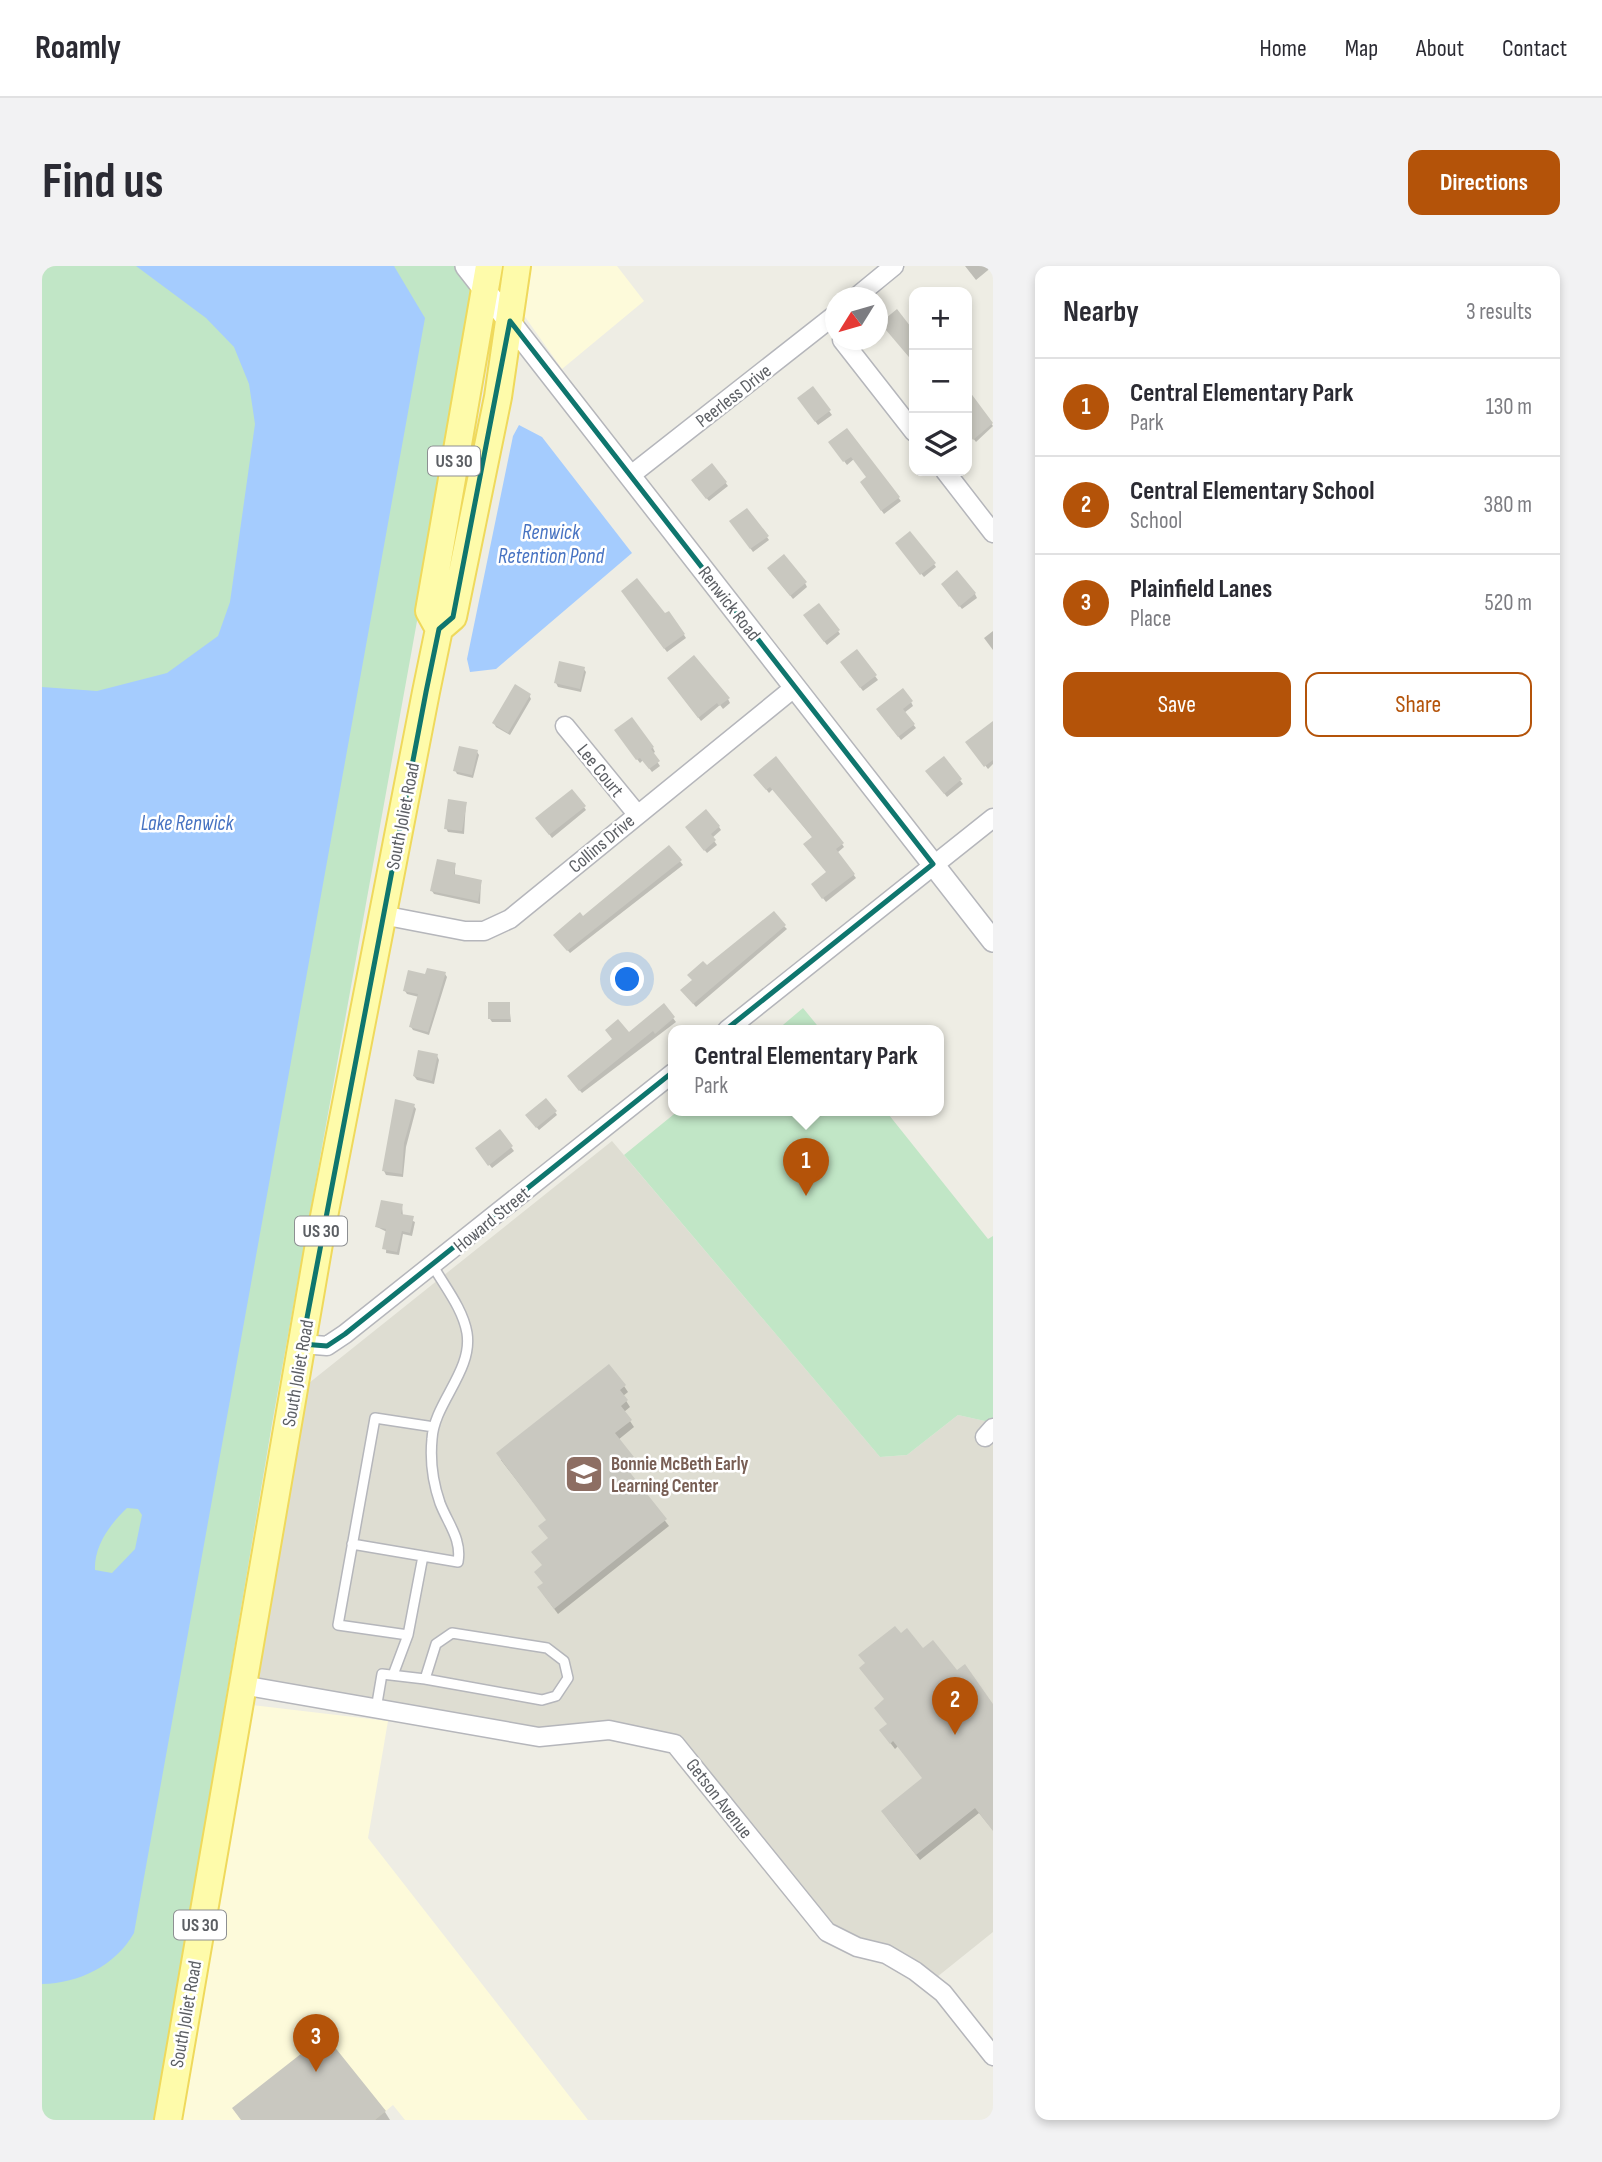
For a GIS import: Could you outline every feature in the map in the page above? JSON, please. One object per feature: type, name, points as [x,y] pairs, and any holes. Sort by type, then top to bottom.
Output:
[{"type":"main road","name":"US 30","points":[[510,321],[517,266]]},
{"type":"main road","name":"South Joliet Road","points":[[439,629],[429,611],[487,279]]},
{"type":"main road","name":"South Joliet Road","points":[[168,2120],[302,1344],[382,915],[439,629],[453,617],[498,397],[510,321]]},
{"type":"street","name":"Renwick Road","points":[[466,266],[487,279],[510,321],[993,941]]},
{"type":"street","points":[[868,287],[894,266]]},
{"type":"street","name":"Peerless Drive","points":[[631,475],[825,328]]},
{"type":"street","points":[[850,350],[909,426]]},
{"type":"street","points":[[948,476],[993,533]]},
{"type":"street","name":"Collins Drive","points":[[382,915],[439,928],[484,931],[510,919],[795,687]]},
{"type":"street","name":"Lee Court","points":[[565,726],[637,814]]},
{"type":"street","points":[[733,1025],[993,818]]},
{"type":"street","name":"Howard Street","points":[[302,1344],[327,1346],[433,1266],[668,1077]]},
{"type":"street","name":"Getson Avenue","points":[[242,1685],[539,1737],[609,1730],[676,1744],[827,1932],[857,1947],[886,1955],[915,1971],[943,1993],[993,2056]]},
{"type":"lane","points":[[352,1544],[458,1562],[461,1544],[439,1499],[432,1468],[434,1427],[457,1376],[468,1336],[464,1317],[433,1266]]},
{"type":"lane","points":[[408,1635],[338,1625],[375,1418],[434,1427]]},
{"type":"lane","points":[[393,1675],[408,1635],[423,1556]]},
{"type":"lane","points":[[376,1709],[382,1674],[541,1700],[556,1696],[568,1678],[564,1661],[547,1648],[452,1633],[436,1644],[425,1679]]},
{"type":"highlighted area","points":[[510,321],[933,864],[345,1334],[327,1346],[302,1344],[426,692],[439,629],[453,617]]},
{"type":"shaded area","points":[[525,266],[617,266],[644,301],[562,369],[518,307]]},
{"type":"shaded area","points":[[612,1141],[880,1457],[907,1455],[958,1415],[985,1421],[993,1431],[993,1932],[937,1977],[889,1949],[830,1927],[714,1779],[669,1734],[611,1723],[550,1729],[254,1679],[304,1387]]},
{"type":"shaded area","points":[[252,1705],[388,1721],[368,1838],[588,2120],[405,2120],[393,2105],[375,2120],[180,2120]]},
{"type":"green space","name":"Lake Renwick","points":[[42,266],[459,266],[477,289],[272,1424],[155,2120],[42,2120]]},
{"type":"green space","points":[[803,1008],[817,1025],[783,1025]]},
{"type":"green space","points":[[672,1116],[890,1116],[988,1239],[993,1236],[993,1431],[985,1421],[958,1415],[907,1455],[880,1457],[624,1155]]},
{"type":"water","name":"Lake Renwick","points":[[136,266],[394,266],[425,318],[134,1933],[117,1955],[95,1970],[69,1980],[42,1984],[42,687],[97,691],[167,673],[218,636],[230,602],[255,424],[249,384],[234,347],[206,318]],"holes":[[[127,1508],[138,1509],[142,1515],[135,1549],[112,1573],[95,1570],[97,1552],[109,1528]]]},
{"type":"water","name":"Renwick Retention Pond","points":[[519,425],[542,437],[632,553],[496,669],[470,672],[467,659],[513,436]]},
{"type":"building","points":[[897,309],[909,325],[909,357],[888,332],[888,316]]},
{"type":"building","points":[[813,386],[831,410],[815,422],[797,398]]},
{"type":"building","points":[[972,395],[993,423],[972,438]]},
{"type":"building","points":[[847,428],[900,497],[881,511],[860,482],[866,477],[851,457],[843,462],[828,442]]},
{"type":"building","points":[[712,463],[727,482],[706,499],[691,480]]},
{"type":"building","points":[[747,508],[769,536],[750,549],[729,521]]},
{"type":"building","points":[[910,531],[936,563],[920,575],[895,543]]},
{"type":"building","points":[[784,554],[807,582],[790,596],[767,568]]},
{"type":"building","points":[[957,570],[976,593],[959,607],[941,584]]},
{"type":"building","points":[[637,578],[665,613],[669,611],[685,634],[664,649],[621,591]]},
{"type":"building","points":[[819,603],[840,630],[824,642],[803,615]]},
{"type":"building","points":[[857,649],[877,675],[860,688],[840,662]]},
{"type":"building","points":[[694,655],[730,698],[719,706],[717,703],[698,718],[667,678]]},
{"type":"building","points":[[559,661],[585,667],[580,689],[554,683]]},
{"type":"building","points":[[515,684],[531,694],[508,733],[492,723]]},
{"type":"building","points":[[903,688],[913,701],[903,709],[915,724],[898,737],[876,709]]},
{"type":"building","points":[[632,717],[654,747],[651,749],[660,761],[649,769],[640,758],[636,760],[614,730]]},
{"type":"building","points":[[993,721],[993,760],[984,767],[965,742]]},
{"type":"building","points":[[459,746],[478,750],[472,775],[453,771]]},
{"type":"building","points":[[776,756],[844,843],[836,849],[855,874],[822,899],[811,884],[826,872],[803,844],[812,837],[770,787],[766,790],[753,775]]},
{"type":"building","points":[[944,756],[962,779],[944,794],[925,771]]},
{"type":"building","points":[[572,789],[586,806],[549,835],[535,818]]},
{"type":"building","points":[[448,799],[467,802],[462,831],[444,829]]},
{"type":"building","points":[[706,809],[720,826],[711,834],[716,840],[704,851],[685,827]]},
{"type":"building","points":[[669,845],[682,860],[567,951],[553,935],[580,912],[583,916]]},
{"type":"building","points":[[437,859],[456,863],[454,874],[482,880],[478,901],[430,891]]},
{"type":"building","points":[[774,911],[786,925],[693,1004],[680,990],[692,980],[687,975],[703,961],[707,965]]},
{"type":"building","points":[[427,968],[446,972],[428,1032],[409,1027],[418,994],[403,991],[408,970],[425,974]]},
{"type":"building","points":[[488,1002],[510,1002],[510,1019],[488,1019]]},
{"type":"building","points":[[664,1003],[675,1017],[655,1034],[653,1031],[579,1091],[567,1076],[612,1039],[605,1030],[618,1019],[629,1032]]},
{"type":"building","points":[[418,1050],[438,1054],[432,1081],[413,1076]]},
{"type":"building","points":[[546,1098],[557,1111],[536,1128],[525,1115]]},
{"type":"building","points":[[395,1099],[415,1104],[404,1143],[402,1174],[382,1171]]},
{"type":"building","points":[[500,1129],[513,1146],[488,1166],[475,1148]]},
{"type":"building","points":[[381,1200],[403,1204],[401,1214],[414,1216],[410,1233],[402,1231],[397,1252],[382,1249],[386,1229],[375,1227]]},
{"type":"building","name":"Bonnie McBeth Early Learning Center","points":[[609,1364],[626,1385],[620,1390],[628,1400],[621,1406],[632,1420],[615,1433],[634,1457],[624,1465],[667,1519],[554,1609],[537,1587],[543,1583],[534,1572],[542,1565],[531,1552],[548,1538],[538,1526],[546,1520],[496,1453]]},
{"type":"building","points":[[895,1626],[901,1633],[907,1628],[923,1648],[933,1640],[957,1670],[965,1664],[993,1704],[993,1831],[975,1808],[916,1855],[881,1811],[922,1778],[893,1741],[890,1744],[879,1730],[887,1724],[874,1708],[884,1699],[859,1668],[865,1663],[858,1655]]},
{"type":"building","points":[[325,2035],[386,2111],[375,2120],[241,2120],[232,2108]]},
{"type":"place","name":"Central Elementary Park","points":[[806,1196]]},
{"type":"place","name":"Bonnie McBeth Early Learning Center","points":[[584,1474]]},
{"type":"place","name":"Central Elementary School","points":[[955,1735]]},
{"type":"place","name":"Plainfield Lanes","points":[[316,2072]]}]
